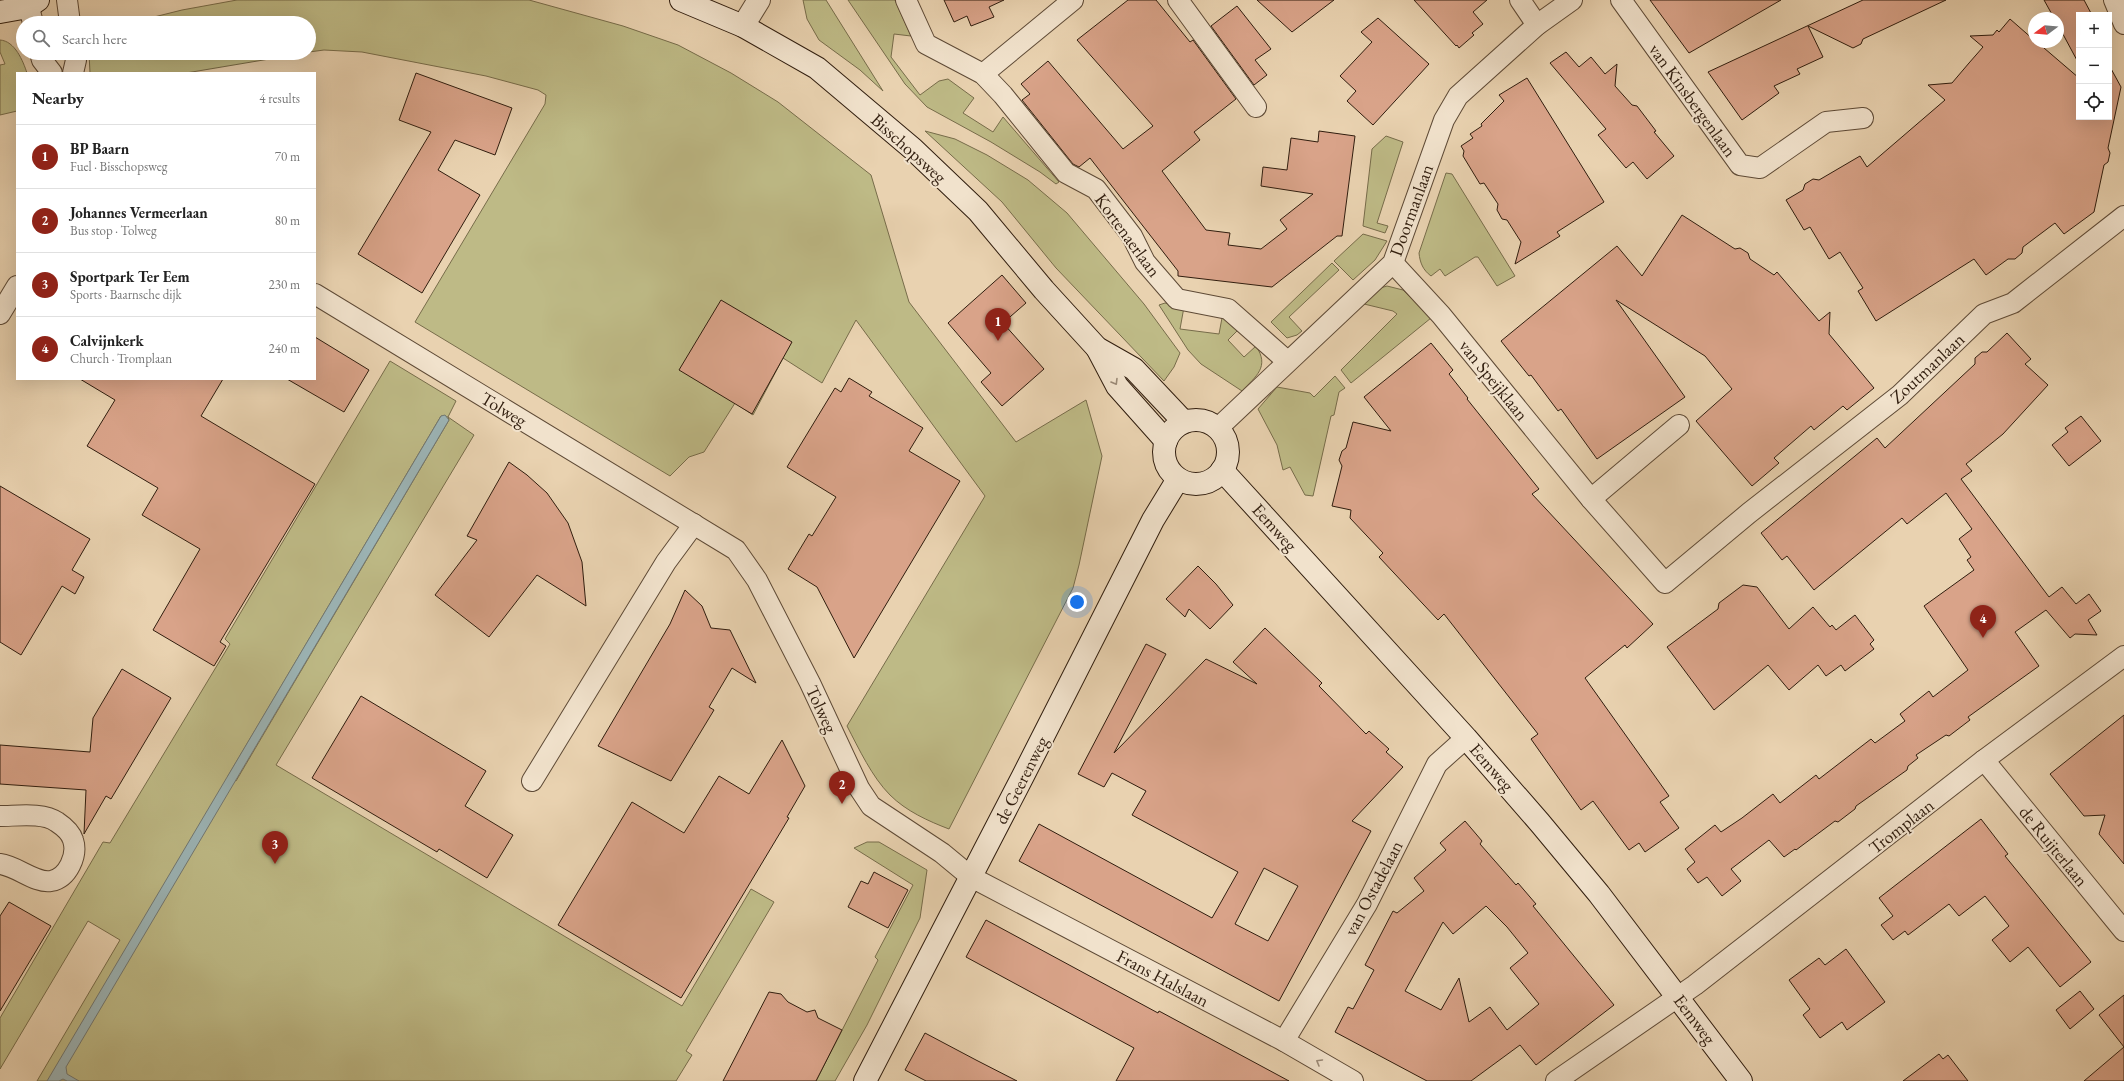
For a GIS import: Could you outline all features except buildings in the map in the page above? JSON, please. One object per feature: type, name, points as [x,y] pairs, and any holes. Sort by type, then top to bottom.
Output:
[{"type":"main road","name":"Bisschopsweg","points":[[681,0],[743,26],[817,68],[913,148],[978,211],[1044,290],[1097,348],[1117,386],[1166,440]]},
{"type":"main road","points":[[743,26],[759,0]]},
{"type":"main road","points":[[0,12],[32,7]]},
{"type":"main road","name":"Bisschopsweg","points":[[1097,348],[1134,369],[1184,422]]},
{"type":"main road","points":[[1196,420],[1207,422],[1218,428],[1227,444],[1227,462],[1214,479],[1202,484],[1189,484],[1178,479],[1170,472],[1165,462],[1164,451],[1166,440],[1176,427],[1184,422],[1196,420]]},
{"type":"main road","name":"Eemweg","points":[[1222,470],[1466,738],[1594,888],[1741,1081]]},
{"type":"main road","name":"de Geerenweg","points":[[865,1081],[1153,520],[1178,479]]},
{"type":"street","points":[[67,0],[69,16]]},
{"type":"street","name":"Kortenaerlaan","points":[[906,0],[926,44],[983,74],[1004,95],[1066,173],[1096,189],[1132,236],[1145,262],[1177,299],[1228,309],[1287,361]]},
{"type":"street","points":[[983,74],[1073,0]]},
{"type":"street","points":[[1178,0],[1256,107]]},
{"type":"street","points":[[1520,0],[1537,25]]},
{"type":"street","name":"Doormanlaan","points":[[1218,428],[1287,361],[1393,263],[1444,120],[1458,96],[1537,25],[1572,0]]},
{"type":"street","name":"van Kinsbergenlaan","points":[[1621,0],[1740,165],[1760,168],[1826,122],[1863,118]]},
{"type":"street","points":[[2114,0],[2124,24]]},
{"type":"street","points":[[42,60],[51,72]]},
{"type":"street","points":[[73,72],[76,60]]},
{"type":"street","name":"Zoutmanlaan","points":[[1732,526],[1900,395],[1984,314],[2013,303],[2124,216]]},
{"type":"street","name":"van Speijklaan","points":[[1393,263],[1445,320],[1591,499],[1665,583],[1732,526]]},
{"type":"street","points":[[0,314],[16,288]]},
{"type":"street","name":"Tolweg","points":[[316,295],[736,550],[758,580],[812,687],[859,788],[871,806],[942,853],[971,877]]},
{"type":"street","points":[[1591,499],[1679,425]]},
{"type":"street","points":[[532,781],[666,562],[694,524]]},
{"type":"street","name":"Tromplaan","points":[[1556,1081],[1678,997],[1984,760],[2124,656]]},
{"type":"street","name":"van Ostadelaan","points":[[1284,1041],[1367,904],[1436,764],[1466,738]]},
{"type":"street","name":"de Ruijterlaan","points":[[1984,760],[2124,931]]},
{"type":"street","points":[[0,816],[43,817],[56,821],[66,830],[73,840],[74,853],[68,870],[61,878],[52,881],[43,881],[8,865],[0,864]]},
{"type":"street","name":"Frans Halslaan","points":[[971,877],[1284,1041],[1353,1081]]},
{"type":"shaded area","points":[[237,0],[529,0],[623,26],[678,45],[731,73],[778,102],[871,175],[909,302],[1016,442],[1086,400],[1102,456],[1073,588],[949,829],[933,823],[903,806],[883,788],[861,753],[847,726],[985,496],[856,320],[822,383],[783,358],[753,415],[735,403],[704,452],[689,457],[670,476],[415,322],[545,104],[546,95],[538,90],[486,76],[362,52],[324,50],[316,51],[316,16],[158,16]]},
{"type":"shaded area","points":[[803,0],[826,0],[883,91],[860,70],[819,40],[807,19]]},
{"type":"shaded area","points":[[848,0],[895,0],[911,36],[894,34],[891,57],[920,95],[939,81],[948,79],[974,98],[963,113],[993,132],[1003,117],[1059,182],[1056,184],[1040,172],[991,142],[927,107],[905,84]]},
{"type":"shaded area","points":[[0,40],[10,44],[16,50],[16,60],[22,60],[27,72],[16,72],[16,111],[0,115],[0,65],[5,64],[0,52]]},
{"type":"shaded area","points":[[89,60],[263,60],[192,72],[90,72]]},
{"type":"shaded area","points":[[925,131],[955,139],[987,155],[1028,180],[1067,213],[1144,304],[1180,353],[1174,367],[1164,381],[1056,268],[1002,202]]},
{"type":"shaded area","points":[[1386,136],[1403,142],[1377,223],[1388,226],[1385,233],[1363,226],[1372,149]]},
{"type":"shaded area","points":[[1446,173],[1452,174],[1515,276],[1497,286],[1478,257],[1475,257],[1445,276],[1440,269],[1431,276],[1422,266],[1419,253]]},
{"type":"shaded area","points":[[1363,234],[1387,241],[1375,260],[1353,280],[1334,261]]},
{"type":"shaded area","points":[[1332,263],[1339,270],[1289,317],[1302,331],[1297,335],[1287,338],[1271,322]]},
{"type":"shaded area","points":[[1387,286],[1403,290],[1431,318],[1351,383],[1341,370],[1397,314],[1393,311],[1364,304],[1377,289]]},
{"type":"shaded area","points":[[1165,303],[1184,307],[1180,329],[1219,334],[1222,318],[1230,319],[1240,328],[1228,340],[1244,357],[1256,346],[1262,360],[1260,371],[1242,391],[1201,364],[1188,350],[1159,305]]},
{"type":"shaded area","points":[[390,361],[456,401],[448,417],[474,435],[276,765],[682,1006],[751,889],[774,902],[686,1051],[692,1055],[676,1081],[37,1081],[120,940],[88,921],[0,1069],[0,1018],[103,842],[110,843],[230,644],[225,639]],"holes":[[[441,416],[448,417],[449,420],[236,781],[228,776]]]},
{"type":"shaded area","points":[[1335,376],[1345,388],[1339,392],[1334,415],[1331,416],[1313,496],[1305,495],[1290,467],[1283,470],[1277,445],[1258,409],[1277,387],[1310,393],[1314,397]]},
{"type":"shaded area","points":[[867,842],[879,842],[927,870],[920,918],[867,1025],[835,1081],[816,1081],[878,960],[875,957],[913,885],[854,848]]},
{"type":"water","points":[[445,415],[449,420],[66,1067],[67,1074],[79,1081],[67,1081],[63,1079],[59,1081],[47,1081],[441,416]]},
{"type":"place","name":"BP Baarn","points":[[998,341]]},
{"type":"place","name":"Calvijnkerk","points":[[1983,638]]},
{"type":"place","name":"Johannes Vermeerlaan","points":[[842,804]]},
{"type":"place","name":"Sportpark Ter Eem","points":[[275,864]]}]
